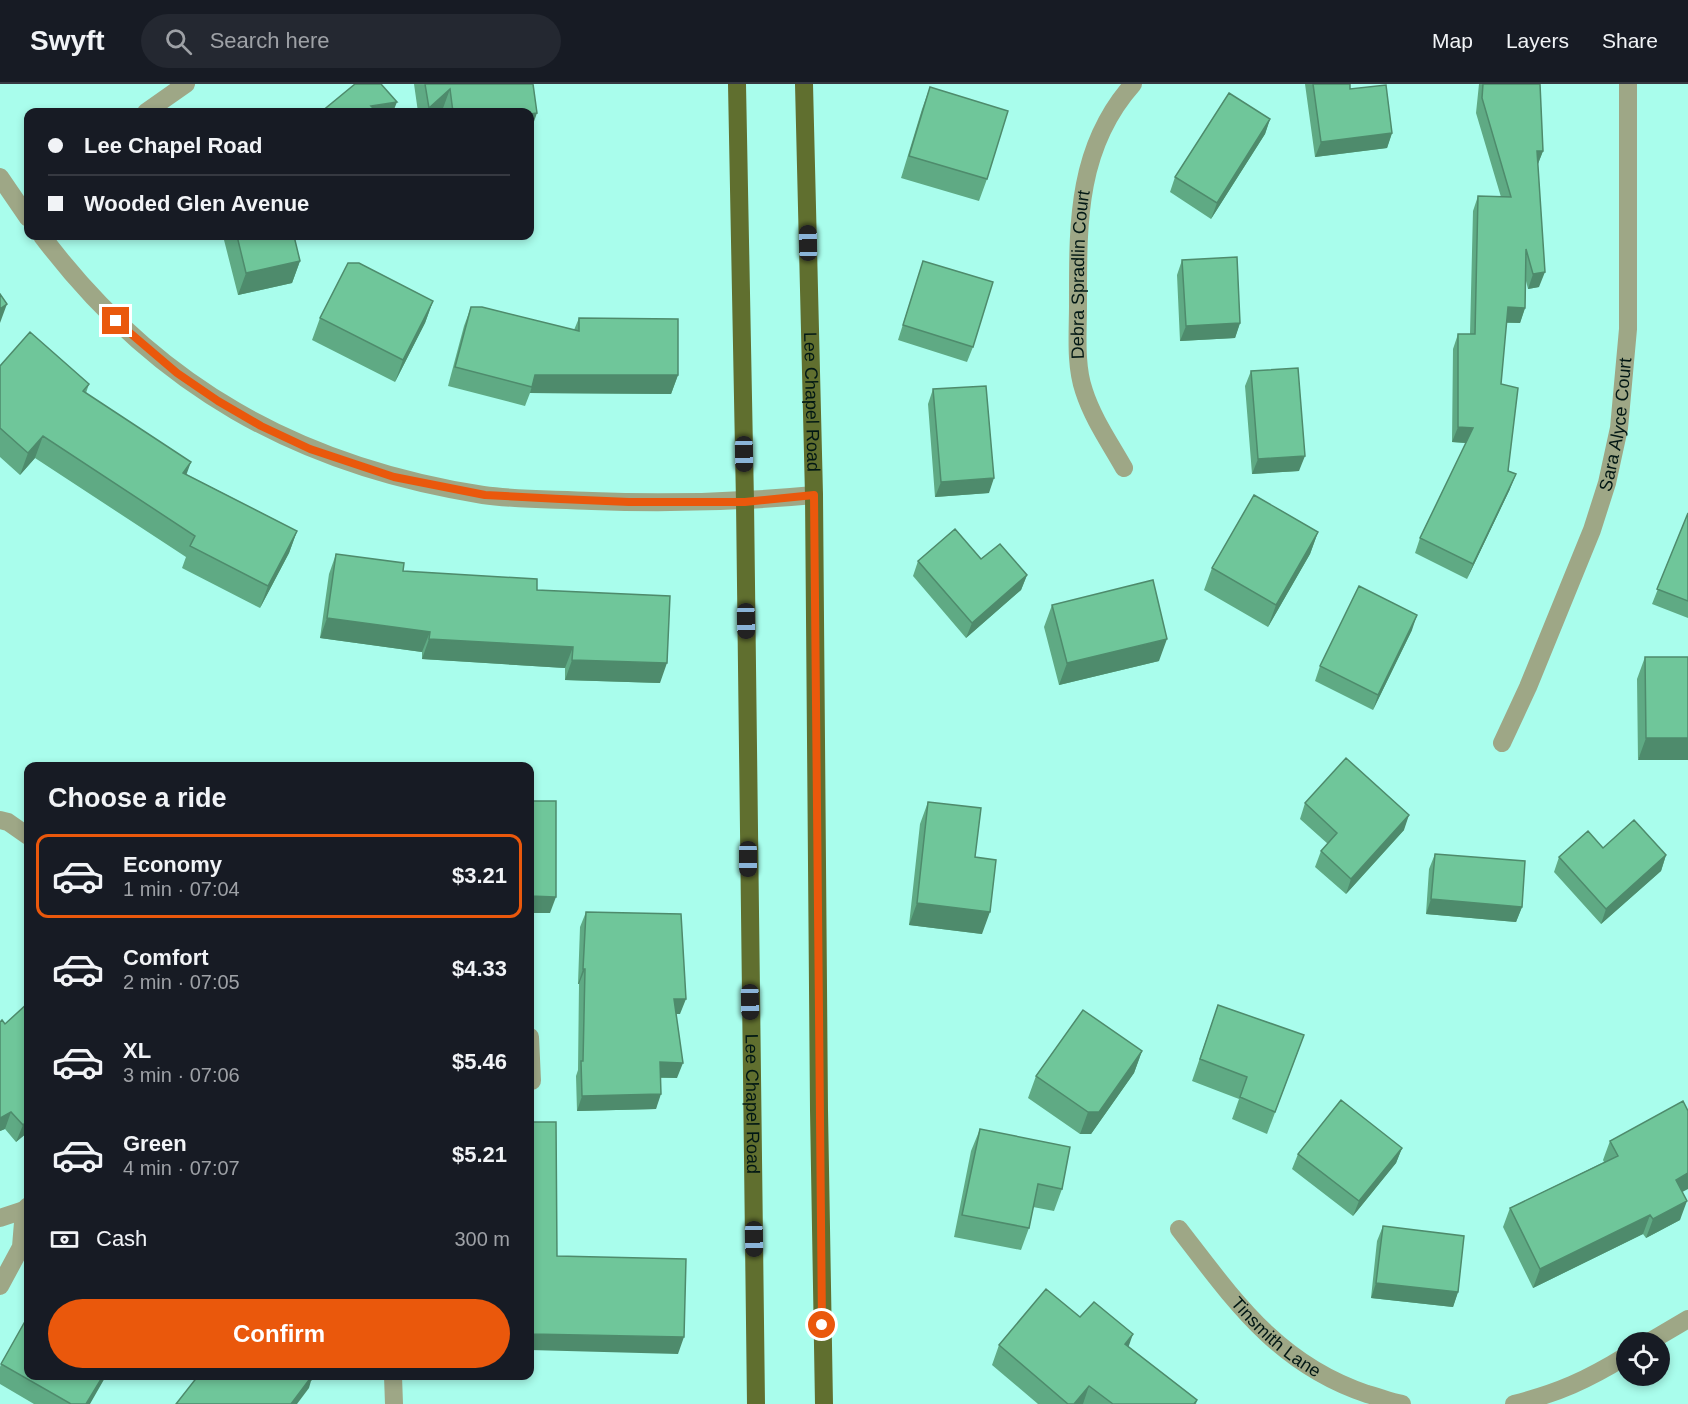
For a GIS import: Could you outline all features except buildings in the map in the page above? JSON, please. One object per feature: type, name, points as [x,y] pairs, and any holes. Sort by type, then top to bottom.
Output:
[{"type":"main road","name":"Lee Chapel Road","points":[[737,84],[745,502],[756,1404]]},
{"type":"main road","name":"Lee Chapel Road","points":[[804,84],[814,495],[824,1404]]},
{"type":"street","points":[[152,108],[186,84]]},
{"type":"street","name":"Debra Spradlin Court","points":[[1124,468],[1093,414],[1083,389],[1078,353],[1078,225],[1085,177],[1099,137],[1123,94],[1132,84]]},
{"type":"street","name":"Sara Alyce Court","points":[[1502,743],[1528,687],[1592,530],[1607,483],[1618,428],[1628,329],[1628,84]]},
{"type":"street","points":[[0,177],[23,198]]},
{"type":"street","points":[[45,240],[69,271],[116,321],[177,373],[218,401],[261,426],[310,449],[394,477],[485,495],[629,502],[745,502],[814,495]]},
{"type":"street","points":[[0,820],[8,822],[24,833]]},
{"type":"street","points":[[0,1218],[24,1209]]},
{"type":"street","points":[[0,1286],[21,1246],[24,1223]]},
{"type":"street","name":"Tinsmith Lane","points":[[1179,1229],[1238,1306],[1282,1348],[1312,1369],[1349,1388],[1402,1404]]},
{"type":"street","points":[[1666,1332],[1688,1319]]},
{"type":"street","points":[[1514,1404],[1570,1388],[1616,1362]]},
{"type":"street","points":[[393,1380],[394,1404]]},
{"type":"route","points":[[116,321],[177,373],[218,401],[261,426],[310,449],[394,477],[485,495],[629,502],[745,502],[814,495],[822,1325]]}]
